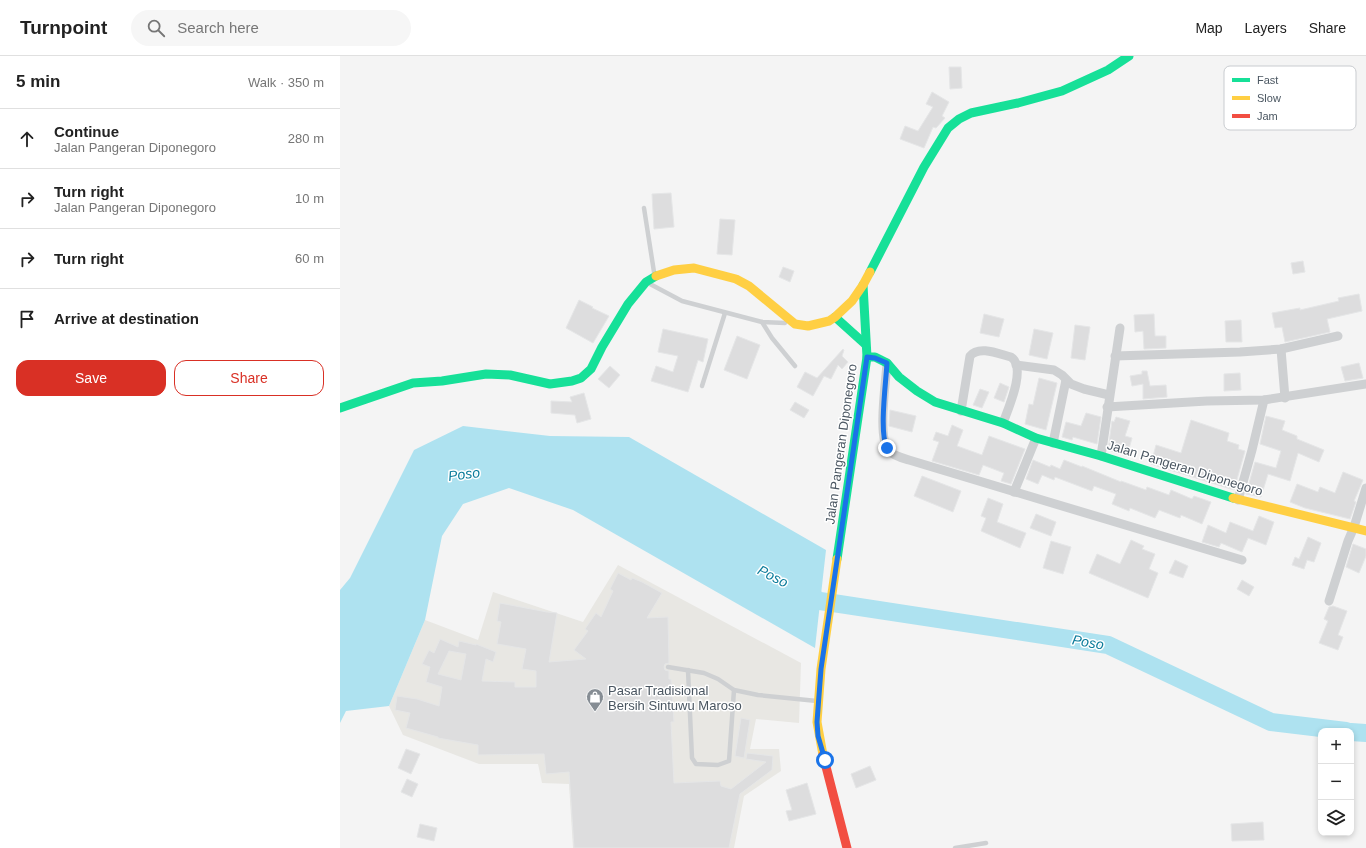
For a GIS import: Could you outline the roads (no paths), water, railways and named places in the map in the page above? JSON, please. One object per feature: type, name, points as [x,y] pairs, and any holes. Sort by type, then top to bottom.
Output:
[{"type":"main road","points":[[340,408],[413,382],[442,381],[486,374],[510,375],[550,384],[572,381],[581,378],[591,368],[628,304],[646,282],[655,276],[674,270],[694,268],[736,279],[749,286],[795,324],[808,326],[829,321],[852,301],[863,285],[927,161],[948,128],[959,119],[971,113],[1018,104],[1062,91],[1108,70],[1129,56]]},
{"type":"main road","points":[[863,285],[866,301],[865,344],[867,357]]},
{"type":"main road","points":[[835,316],[865,344]]},
{"type":"main road","name":"Jalan Pangeran Diponegoro","points":[[847,848],[818,736],[817,722],[821,669],[867,357],[875,358],[887,363],[899,376],[917,391],[935,402],[1003,424],[1036,438],[1100,456],[1238,500],[1366,531]]},
{"type":"street","points":[[1100,456],[1120,328]]},
{"type":"street","points":[[1115,356],[1240,352],[1281,349],[1338,336]]},
{"type":"street","points":[[1281,349],[1285,398]]},
{"type":"street","points":[[961,411],[970,356],[980,350],[1011,357],[1014,360],[1018,374],[1003,424]]},
{"type":"street","points":[[887,363],[883,411],[884,440],[890,452],[904,459],[1242,560]]},
{"type":"street","points":[[1016,365],[1054,370],[1062,375],[1071,384],[1109,395]]},
{"type":"street","points":[[1053,443],[1066,380]]},
{"type":"street","points":[[1107,407],[1207,401],[1264,400],[1285,398],[1366,384]]},
{"type":"street","points":[[1238,500],[1264,400]]},
{"type":"street","points":[[1014,492],[1036,438]]},
{"type":"street","points":[[1329,601],[1366,488]]},
{"type":"lane","points":[[644,208],[655,276]]},
{"type":"lane","points":[[646,282],[682,301],[762,322],[795,324]]},
{"type":"lane","points":[[702,386],[725,313]]},
{"type":"lane","points":[[762,322],[772,338],[795,366]]},
{"type":"lane","points":[[668,667],[704,673],[734,690],[758,696],[819,701]]},
{"type":"lane","points":[[688,670],[692,758],[696,764],[718,765],[729,761],[734,690]]},
{"type":"lane","points":[[955,848],[986,843]]},
{"type":"water","points":[[463,426],[550,436],[629,437],[826,550],[815,648],[573,510],[509,488],[463,504],[442,536],[425,620],[389,706],[346,711],[340,723],[340,590],[350,578],[414,450]]},
{"type":"waterway","name":"Poso","points":[[798,590],[820,601],[1108,645],[1271,722],[1321,728]]},
{"type":"waterway","name":"Poso","points":[[1354,732],[1366,733]]},
{"type":"place","name":"Pasar Tradisional Bersih Sintuwu Maroso","points":[[595,712]]}]
